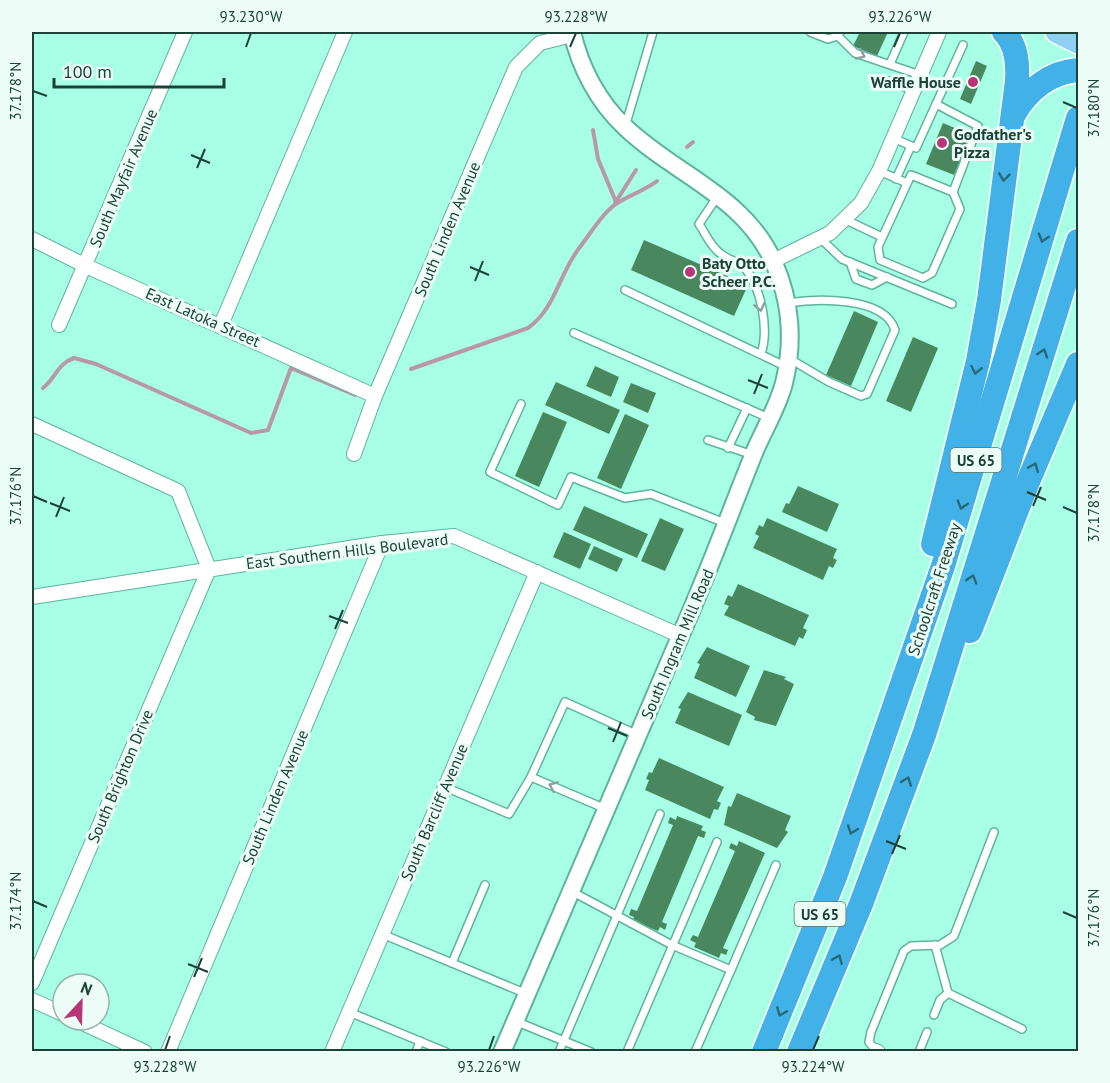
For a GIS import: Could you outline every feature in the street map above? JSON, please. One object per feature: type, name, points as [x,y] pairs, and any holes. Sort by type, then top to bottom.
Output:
[{"type":"highway","points":[[872,775],[909,624],[940,519],[978,361],[989,300],[1017,81],[1017,63],[1013,45],[1004,32]]},
{"type":"highway","points":[[1011,119],[1028,94],[1043,81],[1060,73],[1078,70]]},
{"type":"highway","name":"Schoolcraft Freeway","points":[[764,1052],[835,877],[946,555],[1078,118]]},
{"type":"highway","name":"Schoolcraft Freeway","points":[[799,1052],[861,904],[924,735],[1078,241]]},
{"type":"highway","points":[[924,735],[987,593],[1027,484],[1078,364]]},
{"type":"main road","points":[[1056,32],[1078,44]]},
{"type":"street","name":"South Mayfair Avenue","points":[[60,325],[185,32]]},
{"type":"street","points":[[221,324],[345,32]]},
{"type":"street","points":[[773,261],[821,239],[846,220],[861,203],[879,171],[939,32]]},
{"type":"street","name":"South Ingram Mill Road","points":[[502,1052],[728,524],[753,455],[784,386],[787,362],[790,315],[787,303],[773,261],[748,222],[719,195],[625,127],[605,105],[589,79],[575,33]]},
{"type":"street","name":"South Linden Avenue","points":[[354,454],[375,396],[516,67],[538,37],[575,33]]},
{"type":"street","name":"East Latoka Street","points":[[32,238],[86,266],[221,324],[375,396]]},
{"type":"street","points":[[32,424],[178,491],[209,569]]},
{"type":"street","name":"East Southern Hills Boulevard","points":[[32,598],[382,543],[454,536],[681,636]]},
{"type":"street","name":"South Linden Avenue","points":[[168,1052],[382,543]]},
{"type":"street","name":"South Brighton Drive","points":[[32,983],[209,569]]},
{"type":"street","name":"South Barcliff Avenue","points":[[332,1052],[537,572]]},
{"type":"street","points":[[32,1000],[51,1009]]},
{"type":"street","points":[[102,1032],[145,1052]]},
{"type":"lane","points":[[625,127],[653,32]]},
{"type":"lane","points":[[810,32],[828,39],[839,34],[855,53],[880,64],[890,64],[920,75]]},
{"type":"lane","points":[[890,64],[904,32]]},
{"type":"lane","points":[[893,138],[916,148],[963,45]]},
{"type":"lane","points":[[890,81],[914,91]]},
{"type":"lane","points":[[880,260],[923,278],[932,273],[960,209],[953,192],[978,126],[936,104]]},
{"type":"lane","points":[[896,179],[911,146]]},
{"type":"lane","points":[[879,171],[907,183]]},
{"type":"lane","points":[[875,272],[880,260],[878,247],[911,175],[953,192]]},
{"type":"lane","points":[[719,195],[699,224],[711,244],[722,256],[740,263],[751,279],[760,307],[765,344],[761,354]]},
{"type":"lane","points":[[846,220],[882,237]]},
{"type":"lane","points":[[821,239],[842,259],[952,304]]},
{"type":"lane","points":[[850,262],[856,279],[872,285],[887,277]]},
{"type":"lane","points":[[625,290],[761,354],[775,363],[787,362],[861,396],[867,393],[895,330],[892,323],[880,313],[840,300],[817,298],[787,303]]},
{"type":"lane","points":[[574,333],[769,418]]},
{"type":"lane","points":[[521,404],[489,472],[558,504],[571,477],[625,498],[651,494],[728,524]]},
{"type":"lane","points":[[728,448],[747,408]]},
{"type":"lane","points":[[708,440],[753,455]]},
{"type":"lane","points":[[445,787],[509,814],[531,777],[565,702],[638,735]]},
{"type":"lane","points":[[531,777],[606,809]]},
{"type":"lane","points":[[559,1052],[660,814]]},
{"type":"lane","points":[[877,1051],[869,1042],[871,1032],[904,951],[911,946],[935,945],[954,936],[994,832]]},
{"type":"lane","points":[[627,1052],[717,842]]},
{"type":"lane","points":[[695,1052],[776,865]]},
{"type":"lane","points":[[452,963],[485,885]]},
{"type":"lane","points":[[571,891],[588,898],[616,916],[672,945],[731,970]]},
{"type":"lane","points":[[382,934],[527,994]]},
{"type":"lane","points":[[935,945],[948,993],[1022,1029]]},
{"type":"lane","points":[[934,1015],[940,1000],[948,993]]},
{"type":"lane","points":[[349,1012],[446,1052]]},
{"type":"lane","points":[[515,1021],[591,1052]]},
{"type":"lane","points":[[919,1052],[927,1032]]},
{"type":"lane","points":[[416,1052],[420,1041]]},
{"type":"building","points":[[860,32],[888,32],[877,56],[853,46]]},
{"type":"building","name":"Waffle House","points":[[976,61],[987,66],[971,104],[960,99]]},
{"type":"building","points":[[943,123],[971,135],[954,175],[926,164]]},
{"type":"building","points":[[644,240],[748,285],[734,316],[631,270]]},
{"type":"building","points":[[854,311],[878,322],[851,386],[826,375]]},
{"type":"building","points":[[913,337],[938,348],[911,412],[886,401]]},
{"type":"building","points":[[595,366],[619,377],[611,397],[586,386]]},
{"type":"building","points":[[556,382],[620,410],[609,434],[545,405]]},
{"type":"building","points":[[631,383],[656,393],[648,413],[623,402]]},
{"type":"building","points":[[543,412],[567,422],[539,487],[515,476]]},
{"type":"building","points":[[625,414],[649,425],[621,489],[597,478]]},
{"type":"building","points":[[798,486],[839,504],[827,532],[782,512]]},
{"type":"building","points":[[584,506],[648,534],[637,558],[573,530]]},
{"type":"building","points":[[660,518],[684,529],[665,571],[641,561]]},
{"type":"building","points":[[767,518],[837,549],[833,558],[837,560],[833,568],[829,566],[823,580],[753,548],[759,536],[755,534],[759,525],[763,527]]},
{"type":"building","points":[[564,532],[591,544],[580,569],[553,557]]},
{"type":"building","points":[[594,546],[623,559],[617,572],[588,559]]},
{"type":"building","points":[[738,584],[809,615],[803,628],[807,630],[803,639],[799,637],[795,646],[724,615],[729,606],[724,604],[728,595],[732,597]]},
{"type":"building","points":[[707,647],[750,666],[736,697],[694,678],[700,664],[697,663]]},
{"type":"building","points":[[764,670],[786,677],[784,679],[794,684],[776,726],[754,720],[755,717],[746,712]]},
{"type":"building","points":[[688,692],[742,715],[729,746],[675,723],[681,709],[678,708]]},
{"type":"building","points":[[659,758],[724,787],[717,801],[721,803],[718,810],[714,809],[710,819],[645,790],[649,772],[652,773]]},
{"type":"building","points":[[737,793],[791,816],[785,830],[788,832],[777,848],[724,825],[728,806],[731,807]]},
{"type":"building","points":[[677,816],[703,826],[701,830],[706,832],[704,838],[698,836],[662,922],[667,924],[665,930],[660,927],[658,931],[633,921],[634,917],[629,915],[631,909],[637,911],[673,825],[668,823],[670,817],[676,820]]},
{"type":"building","points":[[739,841],[765,853],[723,948],[728,950],[726,955],[721,953],[719,958],[694,947],[696,943],[690,940],[693,935],[698,937],[735,851],[729,848],[731,843],[737,846]]},
{"type":"waterway","points":[[593,130],[598,159],[616,202]]},
{"type":"waterway","points":[[687,147],[693,142]]},
{"type":"waterway","points":[[615,203],[636,170]]},
{"type":"waterway","points":[[411,369],[528,328],[545,311],[573,257],[603,216],[617,203],[657,181]]},
{"type":"waterway","points":[[43,388],[60,367],[74,358],[96,364],[251,433],[268,430],[291,368],[355,395]]},
{"type":"place","name":"Waffle House","points":[[973,82]]},
{"type":"place","name":"Godfather's Pizza","points":[[942,143]]},
{"type":"place","name":"Baty Otto Scheer P.C.","points":[[690,272]]}]
